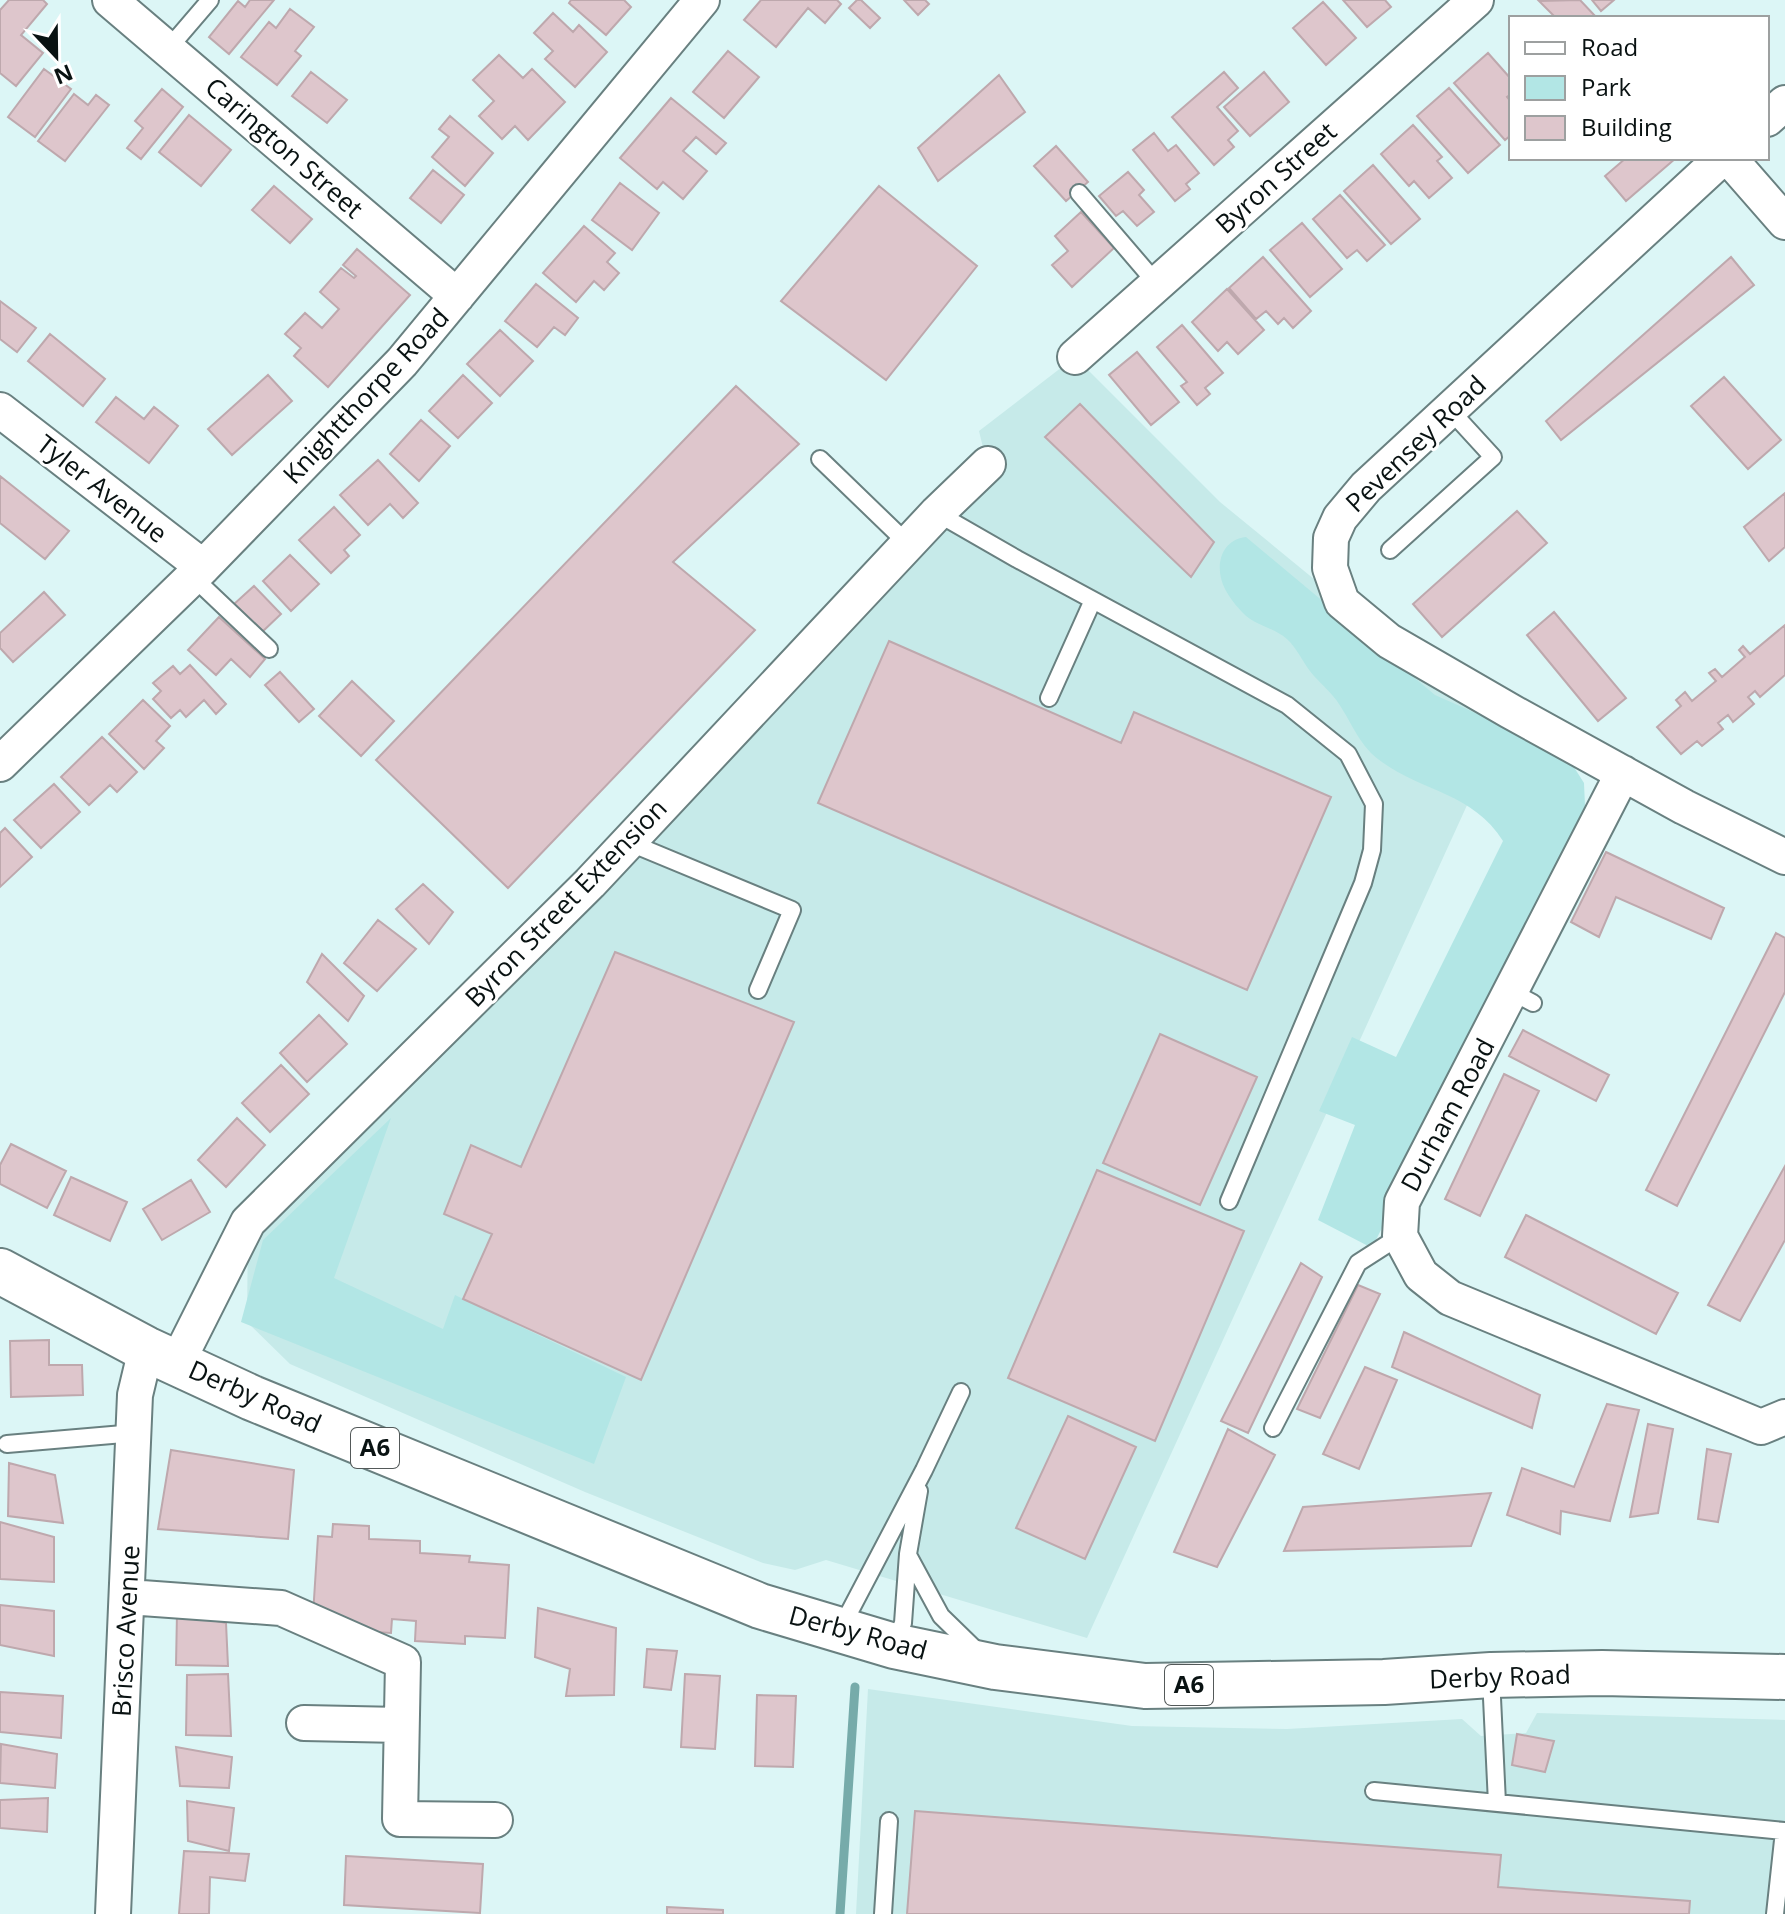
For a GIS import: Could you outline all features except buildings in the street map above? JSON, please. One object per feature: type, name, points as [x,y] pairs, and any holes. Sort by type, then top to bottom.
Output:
[{"type":"highway","name":"Derby Road","points":[[0,1271],[162,1356],[252,1398],[760,1606],[894,1646],[995,1667],[1145,1686],[1384,1682],[1491,1675],[1602,1673],[1785,1677]]},
{"type":"street","name":"Carington Street","points":[[110,0],[457,296]]},
{"type":"street","name":"Knightthorpe Road","points":[[0,764],[198,572],[402,362],[702,0]]},
{"type":"street","name":"Byron Street","points":[[1075,357],[1476,0]]},
{"type":"street","points":[[1769,117],[1785,103]]},
{"type":"street","name":"Pevensey Road","points":[[1720,160],[1366,487],[1340,518],[1331,538],[1330,568],[1342,602],[1389,641],[1623,773],[1785,857]]},
{"type":"street","points":[[1731,160],[1785,222]]},
{"type":"street","name":"Tyler Avenue","points":[[0,410],[198,572]]},
{"type":"street","name":"Byron Street Extension","points":[[162,1356],[248,1222],[590,883],[937,513],[988,464]]},
{"type":"street","name":"Durham Road","points":[[1400,1236],[1402,1202],[1522,998],[1623,773]]},
{"type":"street","points":[[1400,1236],[1421,1275],[1450,1298],[1761,1427],[1785,1417]]},
{"type":"street","name":"Brisco Avenue","points":[[113,1914],[135,1395],[162,1356]]},
{"type":"street","points":[[128,1597],[281,1608],[403,1662],[400,1819],[495,1820]]},
{"type":"street","points":[[304,1723],[401,1725]]},
{"type":"lane","points":[[168,49],[210,0]]},
{"type":"lane","points":[[1079,193],[1157,284]]},
{"type":"lane","points":[[1390,550],[1493,457],[1449,409]]},
{"type":"lane","points":[[820,459],[908,544]]},
{"type":"lane","points":[[937,513],[1287,705],[1348,754],[1374,804],[1372,850],[1363,883],[1229,1201]]},
{"type":"lane","points":[[198,572],[269,649]]},
{"type":"lane","points":[[1049,698],[1093,600]]},
{"type":"lane","points":[[628,842],[792,910],[758,990]]},
{"type":"lane","points":[[1273,1428],[1358,1263],[1400,1236]]},
{"type":"lane","points":[[840,1629],[924,1470],[961,1392]]},
{"type":"lane","points":[[7,1444],[135,1433]]},
{"type":"lane","points":[[894,1646],[903,1623],[908,1554],[924,1470]]},
{"type":"lane","points":[[908,1554],[941,1616],[995,1667]]},
{"type":"lane","points":[[1491,1675],[1497,1803]]},
{"type":"lane","points":[[1374,1791],[1784,1831],[1775,1914]]},
{"type":"lane","points":[[883,1914],[889,1821]]},
{"type":"shaded area","points":[[1075,357],[1220,502],[1342,602],[1510,711],[1087,1638],[826,1560],[795,1570],[763,1563],[585,1492],[290,1364],[247,1322],[248,1222],[987,464],[979,431]]},
{"type":"shaded area","points":[[868,1689],[1132,1726],[1287,1729],[1462,1719],[1481,1736],[1526,1733],[1537,1713],[1785,1720],[1785,1914],[856,1914]]},
{"type":"green space","points":[[1246,537],[1435,695],[1565,753],[1584,783],[1585,806],[1574,840],[1372,1248],[1318,1220],[1355,1125],[1319,1111],[1352,1037],[1396,1057],[1503,841],[1491,825],[1462,803],[1398,772],[1374,756],[1362,743],[1336,700],[1290,642],[1248,618],[1238,608],[1225,589],[1220,564],[1230,543]]},
{"type":"green space","points":[[391,1118],[334,1278],[443,1329],[455,1295],[626,1377],[594,1464],[241,1322],[263,1240]]},
{"type":"waterway","points":[[840,1914],[855,1687]]}]
